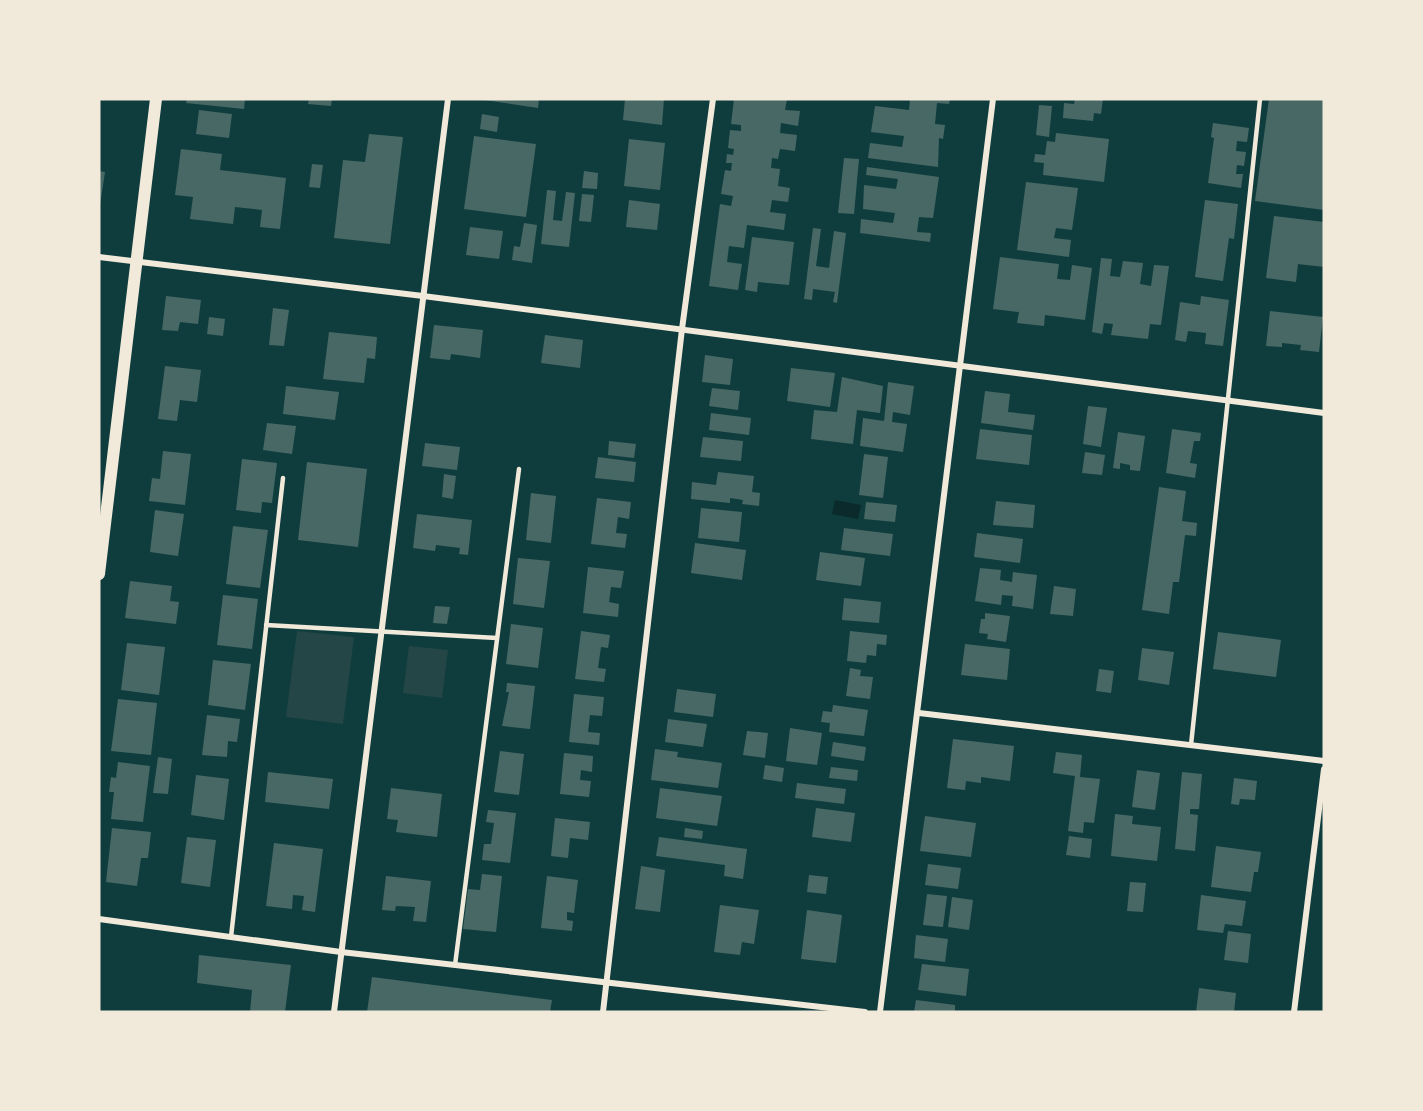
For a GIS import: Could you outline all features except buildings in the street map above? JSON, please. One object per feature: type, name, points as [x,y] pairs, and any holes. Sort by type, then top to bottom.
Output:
[{"type":"main road","points":[[99,573],[156,99]]},
{"type":"street","points":[[334,1012],[448,99]]},
{"type":"street","points":[[603,1012],[682,329],[713,99]]},
{"type":"street","points":[[880,1012],[919,713],[959,365],[993,99]]},
{"type":"street","points":[[99,257],[423,296],[1324,413]]},
{"type":"street","points":[[919,713],[1324,761]]},
{"type":"street","points":[[1294,1012],[1324,769]]},
{"type":"street","points":[[99,919],[341,952],[865,1012]]},
{"type":"lane","points":[[1191,746],[1260,99]]},
{"type":"lane","points":[[455,965],[519,469]]},
{"type":"lane","points":[[231,937],[283,478]]},
{"type":"lane","points":[[266,625],[497,638]]},
{"type":"shaded area","points":[[835,500],[861,505],[858,519],[832,514]]},
{"type":"shaded area","points":[[297,631],[354,637],[343,724],[286,717]]},
{"type":"shaded area","points":[[409,646],[448,650],[442,698],[403,693]]}]
